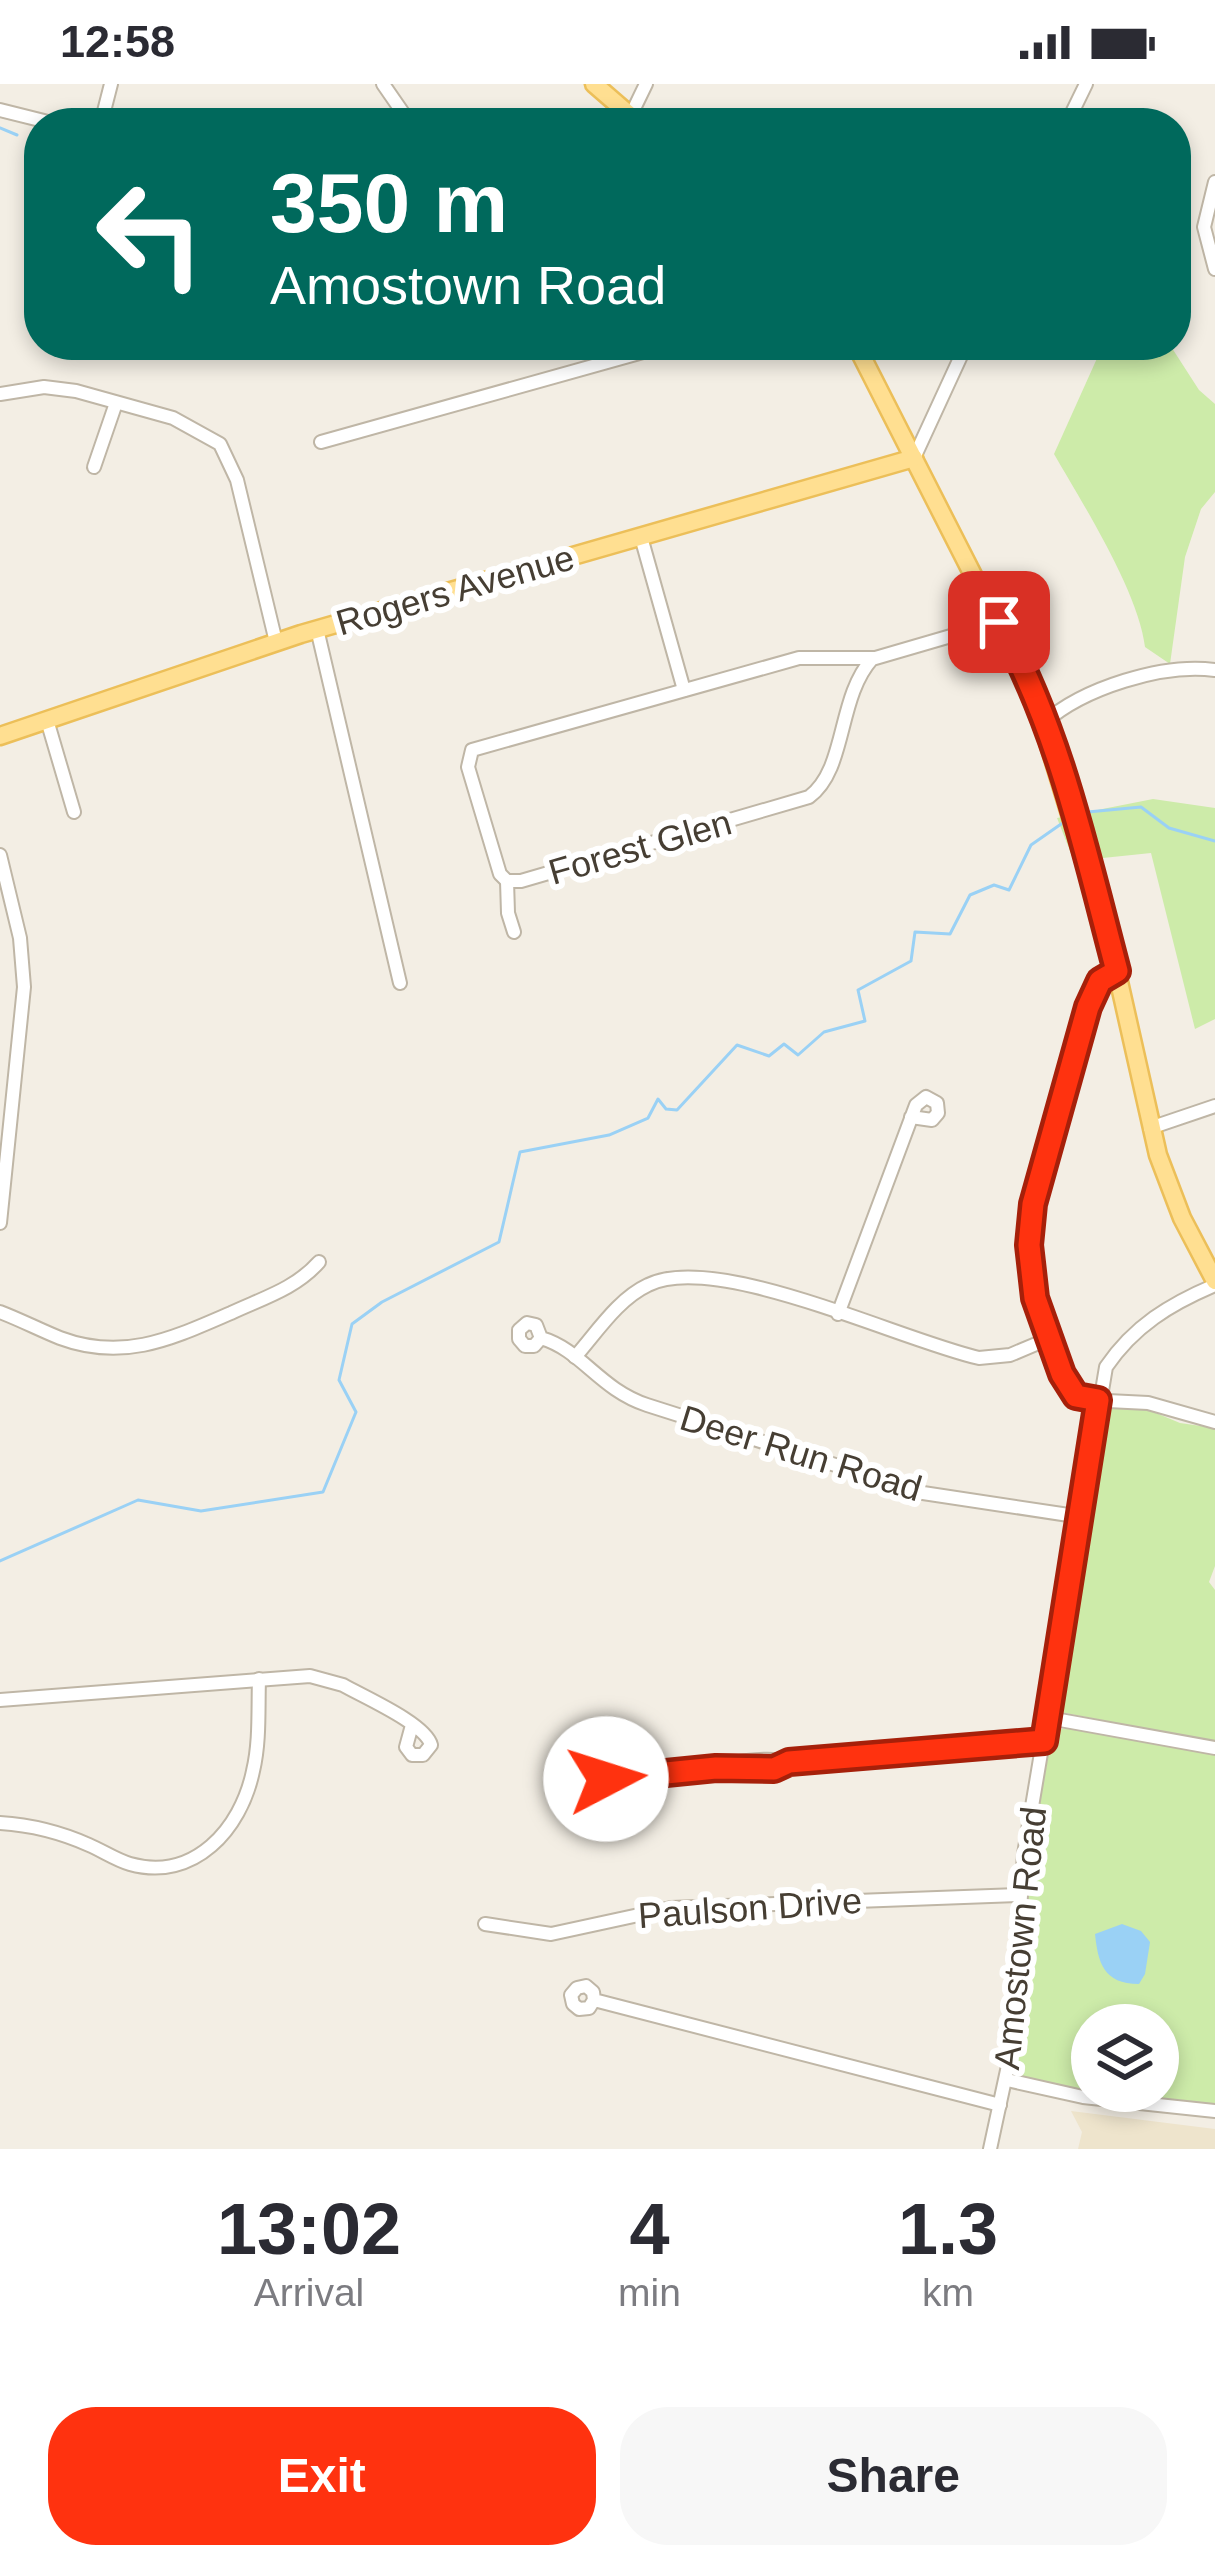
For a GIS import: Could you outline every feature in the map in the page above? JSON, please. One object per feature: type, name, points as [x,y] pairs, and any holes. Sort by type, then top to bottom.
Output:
[{"type":"main road","points":[[594,84],[621,108]]},
{"type":"main road","points":[[864,360],[999,622],[1044,724],[1117,971],[1150,1128],[1176,1203],[1215,1283]]},
{"type":"main road","name":"Rogers Avenue","points":[[0,736],[317,629],[914,458]]},
{"type":"street","points":[[1215,182],[1204,227],[1215,268]]},
{"type":"street","points":[[321,442],[614,360]]},
{"type":"street","points":[[914,458],[958,360]]},
{"type":"street","points":[[0,394],[58,388],[191,426],[224,448],[237,480],[276,642]]},
{"type":"street","points":[[94,467],[116,403]]},
{"type":"street","points":[[641,537],[684,690]]},
{"type":"street","name":"Forest Glen","points":[[875,658],[853,687],[830,768],[809,797],[507,881],[497,868],[473,786],[467,759],[470,752],[799,658],[875,658],[999,622]]},
{"type":"street","points":[[317,629],[400,983]]},
{"type":"street","points":[[1044,724],[1060,710],[1147,673],[1174,668],[1215,670]]},
{"type":"street","points":[[47,721],[74,812]]},
{"type":"street","points":[[0,855],[24,976],[0,1223]]},
{"type":"street","points":[[507,881],[514,932]]},
{"type":"street","points":[[1117,971],[1102,979],[1090,1001],[1031,1213],[1032,1282],[1048,1340],[1072,1391],[1084,1400],[1148,1403],[1215,1422]]},
{"type":"street","points":[[1150,1128],[1215,1106]]},
{"type":"street","points":[[838,1314],[911,1117]]},
{"type":"street","points":[[0,1312],[76,1343],[140,1348],[192,1332],[272,1296],[308,1275],[319,1262]]},
{"type":"street","points":[[575,1357],[631,1296],[649,1284],[677,1276],[730,1280],[979,1358],[1010,1355],[1048,1340]]},
{"type":"street","name":"Amostown Road","points":[[990,2149],[1006,2080],[1018,1895],[1106,1367],[1125,1339],[1173,1303],[1215,1283]]},
{"type":"street","name":"Deer Run Road","points":[[541,1338],[635,1401],[923,1493],[1082,1516]]},
{"type":"street","points":[[0,1700],[259,1679],[328,1679],[412,1725]]},
{"type":"street","points":[[0,1823],[56,1832],[135,1866],[168,1867],[199,1857],[226,1833],[248,1790],[256,1755],[259,1679]]},
{"type":"street","points":[[1049,1718],[1215,1748]]},
{"type":"street","points":[[585,1772],[606,1779],[716,1768],[774,1769],[789,1762],[1044,1741]]},
{"type":"street","name":"Paulson Drive","points":[[484,1924],[551,1934],[671,1908],[1018,1895]]},
{"type":"street","points":[[594,2000],[1000,2104]]},
{"type":"street","points":[[1006,2080],[1083,2097],[1215,2111]]},
{"type":"shaded area","points":[[1072,2112],[1215,2129],[1215,2149],[1078,2149],[1082,2132]]},
{"type":"green space","points":[[1096,360],[1180,360],[1199,390],[1215,404],[1215,492],[1201,509],[1185,557],[1170,664],[1145,647],[1121,575],[1054,454]]},
{"type":"green space","points":[[1153,799],[1215,808],[1215,1019],[1195,1029],[1151,853],[1074,861],[1057,818]]},
{"type":"green space","points":[[1107,1406],[1144,1408],[1180,1423],[1215,1428],[1215,1566],[1209,1582],[1215,1590],[1215,1742],[1060,1712]]},
{"type":"green space","points":[[1068,1728],[1215,1754],[1215,2106],[1179,2101],[1179,2004],[1071,2004],[1071,2089],[1015,2072],[1026,1880],[1052,1735]]},
{"type":"water","points":[[1122,1924],[1141,1931],[1150,1942],[1139,1984],[1110,1976],[1098,1954],[1095,1934]]},
{"type":"waterway","points":[[0,128],[17,135]]},
{"type":"waterway","points":[[1077,813],[1141,807],[1169,828],[1215,841]]},
{"type":"waterway","points":[[0,1561],[138,1500],[201,1511],[323,1492],[356,1412],[339,1380],[352,1324],[382,1302],[499,1242],[520,1152],[609,1135],[648,1118],[658,1099],[666,1109],[677,1110],[737,1045],[769,1056],[784,1044],[798,1055],[824,1032],[865,1021],[858,990],[911,961],[915,932],[950,934],[970,895],[994,885],[1009,890],[1031,845],[1064,822]]},
{"type":"route","points":[[606,1779],[716,1768],[774,1769],[789,1762],[1044,1741],[1098,1400],[1076,1396],[1048,1340],[1033,1290],[1030,1221],[1088,1007],[1100,981],[1117,971],[1049,737],[999,622]]}]
